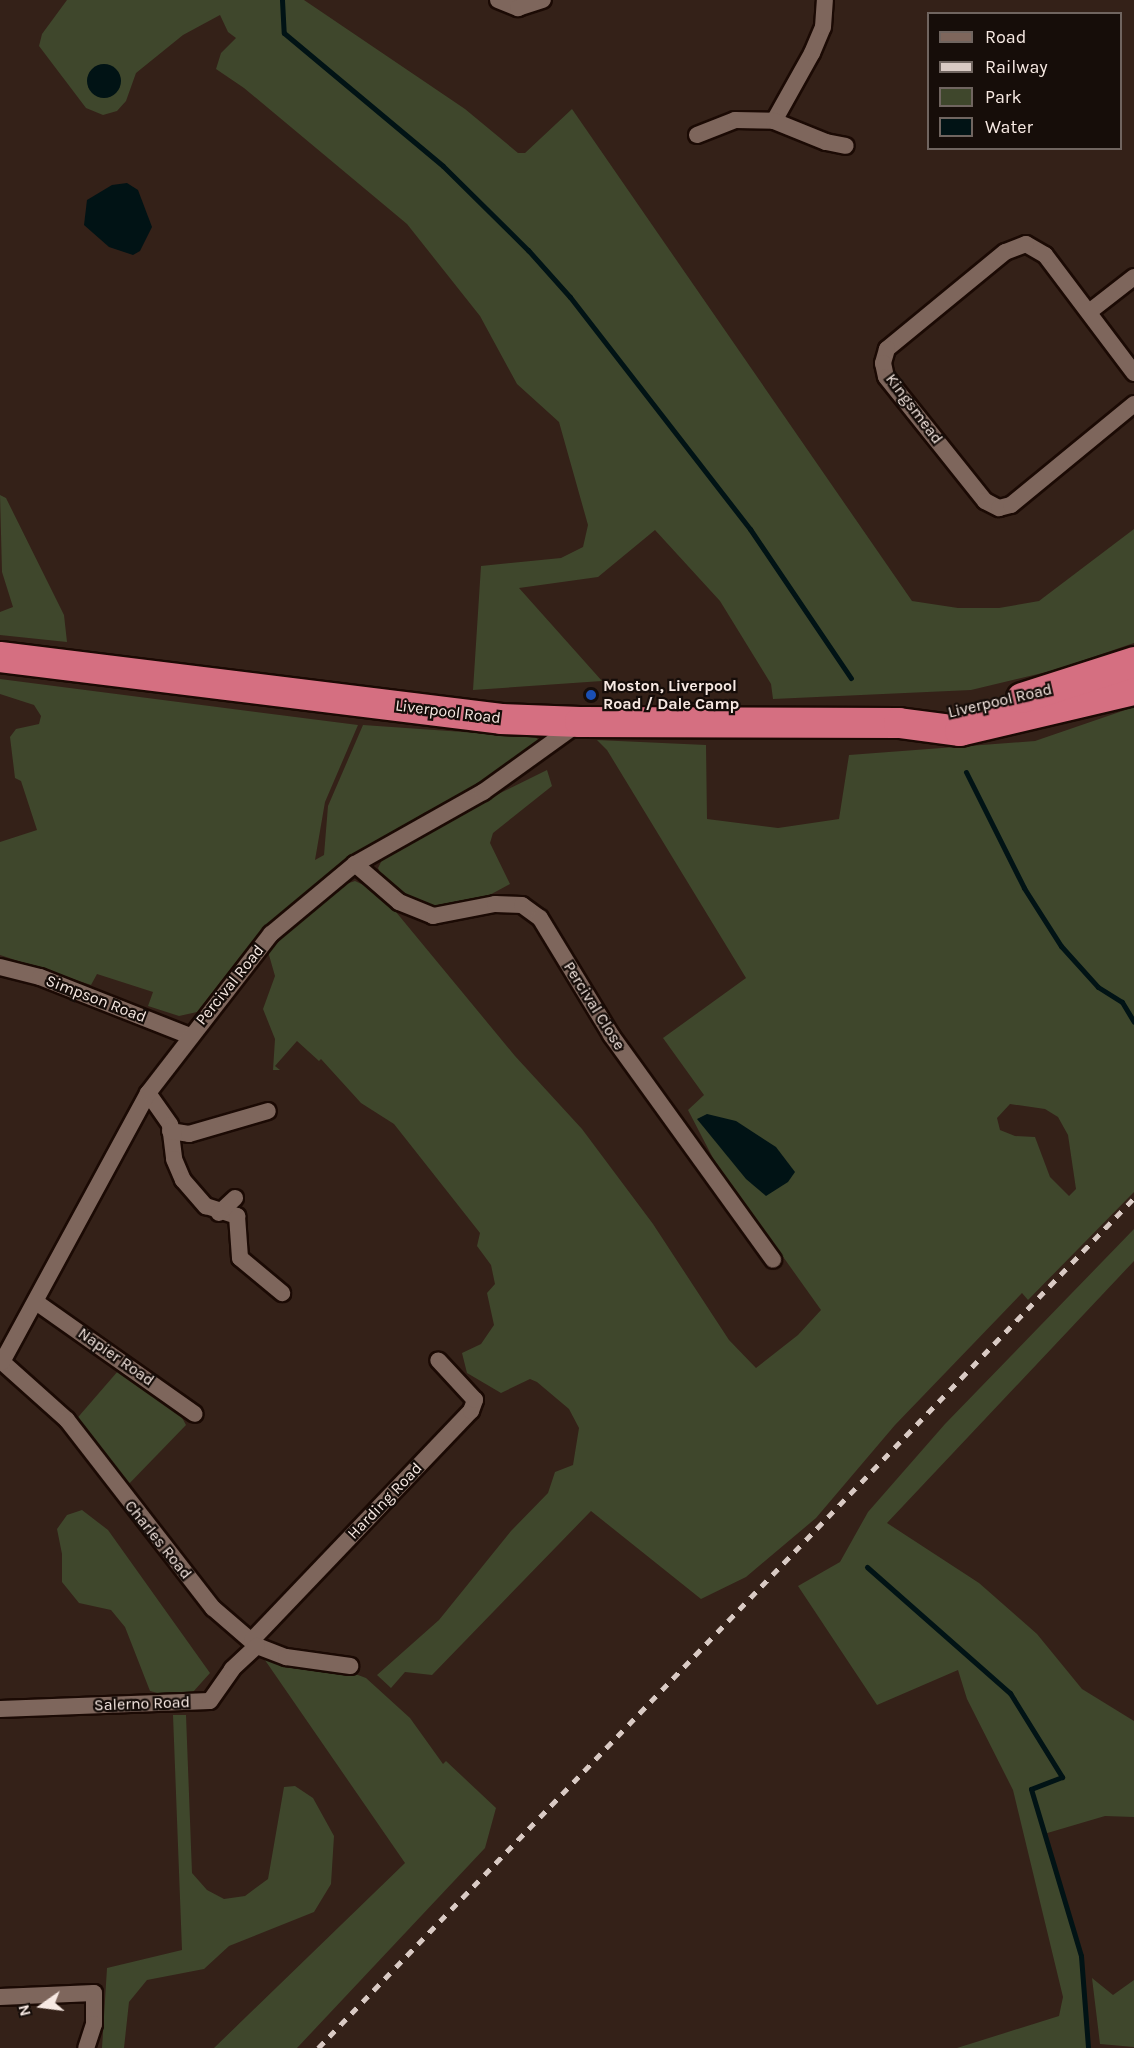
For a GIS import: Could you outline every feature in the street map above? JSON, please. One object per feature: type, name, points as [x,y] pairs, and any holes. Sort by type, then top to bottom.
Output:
[{"type":"highway","name":"Liverpool Road","points":[[0,657],[501,719],[580,723],[899,723],[960,731],[1134,690]]},
{"type":"highway","name":"Liverpool Road","points":[[899,723],[1039,695],[1134,662]]},
{"type":"street","points":[[498,0],[518,8],[543,0]]},
{"type":"street","points":[[774,121],[812,53],[823,27],[825,0]]},
{"type":"street","points":[[697,135],[735,120],[774,121],[826,142],[846,146]]},
{"type":"street","name":"Kingsmead","points":[[1134,374],[1045,255],[1026,244],[1005,252],[887,349],[883,363],[886,377],[985,501],[999,508],[1011,505],[1134,404]]},
{"type":"street","points":[[1089,312],[1134,277]]},
{"type":"street","name":"Percival Road","points":[[1,1361],[36,1302],[148,1093],[189,1036],[271,934],[355,864],[483,792],[580,723]]},
{"type":"street","name":"Percival Close","points":[[355,864],[399,902],[433,916],[495,904],[522,905],[540,918],[610,1035],[773,1260]]},
{"type":"street","name":"Simpson Road","points":[[0,967],[40,977],[189,1036]]},
{"type":"street","points":[[148,1093],[170,1131],[174,1160],[183,1180],[206,1206],[219,1213],[237,1216],[240,1258],[282,1293]]},
{"type":"street","points":[[170,1131],[189,1134],[268,1111]]},
{"type":"street","points":[[219,1213],[235,1198]]},
{"type":"street","name":"Napier Road","points":[[36,1302],[195,1414]]},
{"type":"street","name":"Harding Road","points":[[254,1643],[471,1411],[476,1400],[438,1360]]},
{"type":"street","name":"Charles Road","points":[[1,1361],[67,1420],[213,1608],[254,1643],[286,1657],[350,1666]]},
{"type":"street","name":"Salerno Road","points":[[0,1709],[210,1701],[231,1669],[254,1643]]},
{"type":"street","points":[[0,1996],[94,1993],[94,2024],[86,2048]]},
{"type":"green space","points":[[67,0],[304,0],[465,109],[518,153],[525,153],[572,109],[912,601],[958,608],[999,608],[1039,601],[1134,529],[1134,643],[1055,670],[971,690],[773,699],[771,684],[720,601],[655,530],[598,577],[519,588],[602,681],[473,690],[481,566],[561,558],[583,547],[588,525],[559,422],[517,384],[480,316],[407,224],[244,88],[216,69],[221,53],[236,38],[228,32],[220,15],[183,35],[136,73],[126,101],[117,111],[103,115],[86,108],[39,46],[42,34]]},
{"type":"green space","points":[[0,495],[6,498],[64,615],[67,642],[0,635],[0,612],[13,607],[2,572]]},
{"type":"green space","points":[[0,679],[358,725],[325,802],[315,860],[324,855],[328,806],[363,725],[535,737],[542,742],[541,756],[424,813],[336,868],[282,912],[239,958],[197,1012],[179,1016],[148,1006],[153,992],[97,974],[91,985],[0,955],[0,842],[37,830],[21,781],[15,778],[10,737],[16,729],[39,724],[41,716],[34,705],[0,694]]},
{"type":"green space","points":[[1134,707],[1134,1192],[1028,1300],[1022,1293],[895,1425],[816,1518],[746,1577],[701,1599],[591,1511],[432,1675],[405,1672],[391,1688],[377,1675],[439,1620],[511,1531],[548,1493],[555,1472],[573,1465],[579,1428],[569,1409],[537,1382],[530,1379],[501,1393],[467,1373],[462,1353],[481,1344],[494,1325],[487,1293],[495,1284],[491,1265],[477,1246],[480,1233],[394,1124],[361,1103],[321,1059],[319,1061],[297,1041],[275,1066],[280,1070],[273,1070],[275,1039],[263,1009],[275,976],[267,948],[341,882],[343,885],[355,881],[368,887],[396,912],[515,1056],[582,1129],[653,1224],[729,1340],[756,1368],[798,1335],[821,1310],[714,1160],[688,1110],[704,1095],[663,1038],[746,978],[607,750],[597,740],[706,745],[707,819],[778,828],[839,819],[849,755],[1035,741]],"holes":[[[1010,1104],[1045,1109],[1058,1117],[1068,1135],[1076,1189],[1069,1196],[1050,1177],[1035,1137],[1015,1136],[1000,1130],[997,1118]]]},
{"type":"green space","points":[[547,770],[552,786],[493,833],[490,843],[510,884],[473,904],[441,911],[409,902],[383,879],[378,868],[385,854],[441,822]]},
{"type":"green space","points":[[1134,1229],[1134,1261],[887,1523],[979,1583],[1037,1634],[1082,1689],[1134,1721],[1134,1817],[1105,1816],[1044,1834],[1081,1956],[1088,2048],[957,2048],[1059,2016],[1063,1997],[1013,1790],[967,1699],[958,1670],[877,1705],[798,1586],[840,1562],[868,1512],[945,1424]]},
{"type":"green space","points":[[118,1371],[179,1412],[186,1425],[125,1488],[73,1423]]},
{"type":"green space","points":[[82,1510],[108,1530],[210,1673],[193,1692],[165,1695],[150,1691],[125,1627],[111,1610],[79,1603],[62,1582],[62,1554],[57,1529],[67,1515]]},
{"type":"green space","points":[[258,1650],[303,1669],[334,1666],[366,1678],[410,1718],[443,1764],[446,1761],[496,1808],[485,1848],[297,2048],[214,2048],[405,1863]]},
{"type":"green space","points":[[173,1715],[186,1715],[192,1873],[207,1890],[224,1899],[245,1896],[268,1879],[284,1787],[295,1786],[313,1798],[334,1836],[331,1884],[314,1912],[229,1946],[204,1969],[147,1980],[129,2002],[124,2048],[102,2048],[107,1968],[182,1950]]},
{"type":"green space","points":[[1092,1978],[1113,1995],[1134,1980],[1134,2047],[1100,2044]]},
{"type":"water","points":[[104,64],[116,69],[121,81],[116,93],[104,98],[92,93],[87,81],[92,69]]},
{"type":"water","points":[[127,183],[138,190],[152,227],[140,251],[133,255],[109,247],[84,225],[87,200],[112,185]]},
{"type":"water","points":[[707,1114],[736,1121],[776,1147],[795,1172],[788,1182],[766,1196],[746,1179],[697,1119]]},
{"type":"waterway","points":[[282,0],[284,33],[443,166],[528,250],[570,297],[750,529],[851,678]]},
{"type":"waterway","points":[[966,772],[1024,888],[1061,946],[1098,987],[1122,1002],[1134,1022]]},
{"type":"waterway","points":[[867,1567],[1010,1693],[1062,1777],[1031,1789],[1081,1956],[1088,2048]]},
{"type":"railway","points":[[318,2048],[1134,1198]]},
{"type":"place","name":"Moston, Liverpool Road / Dale Camp","points":[[591,695]]}]
